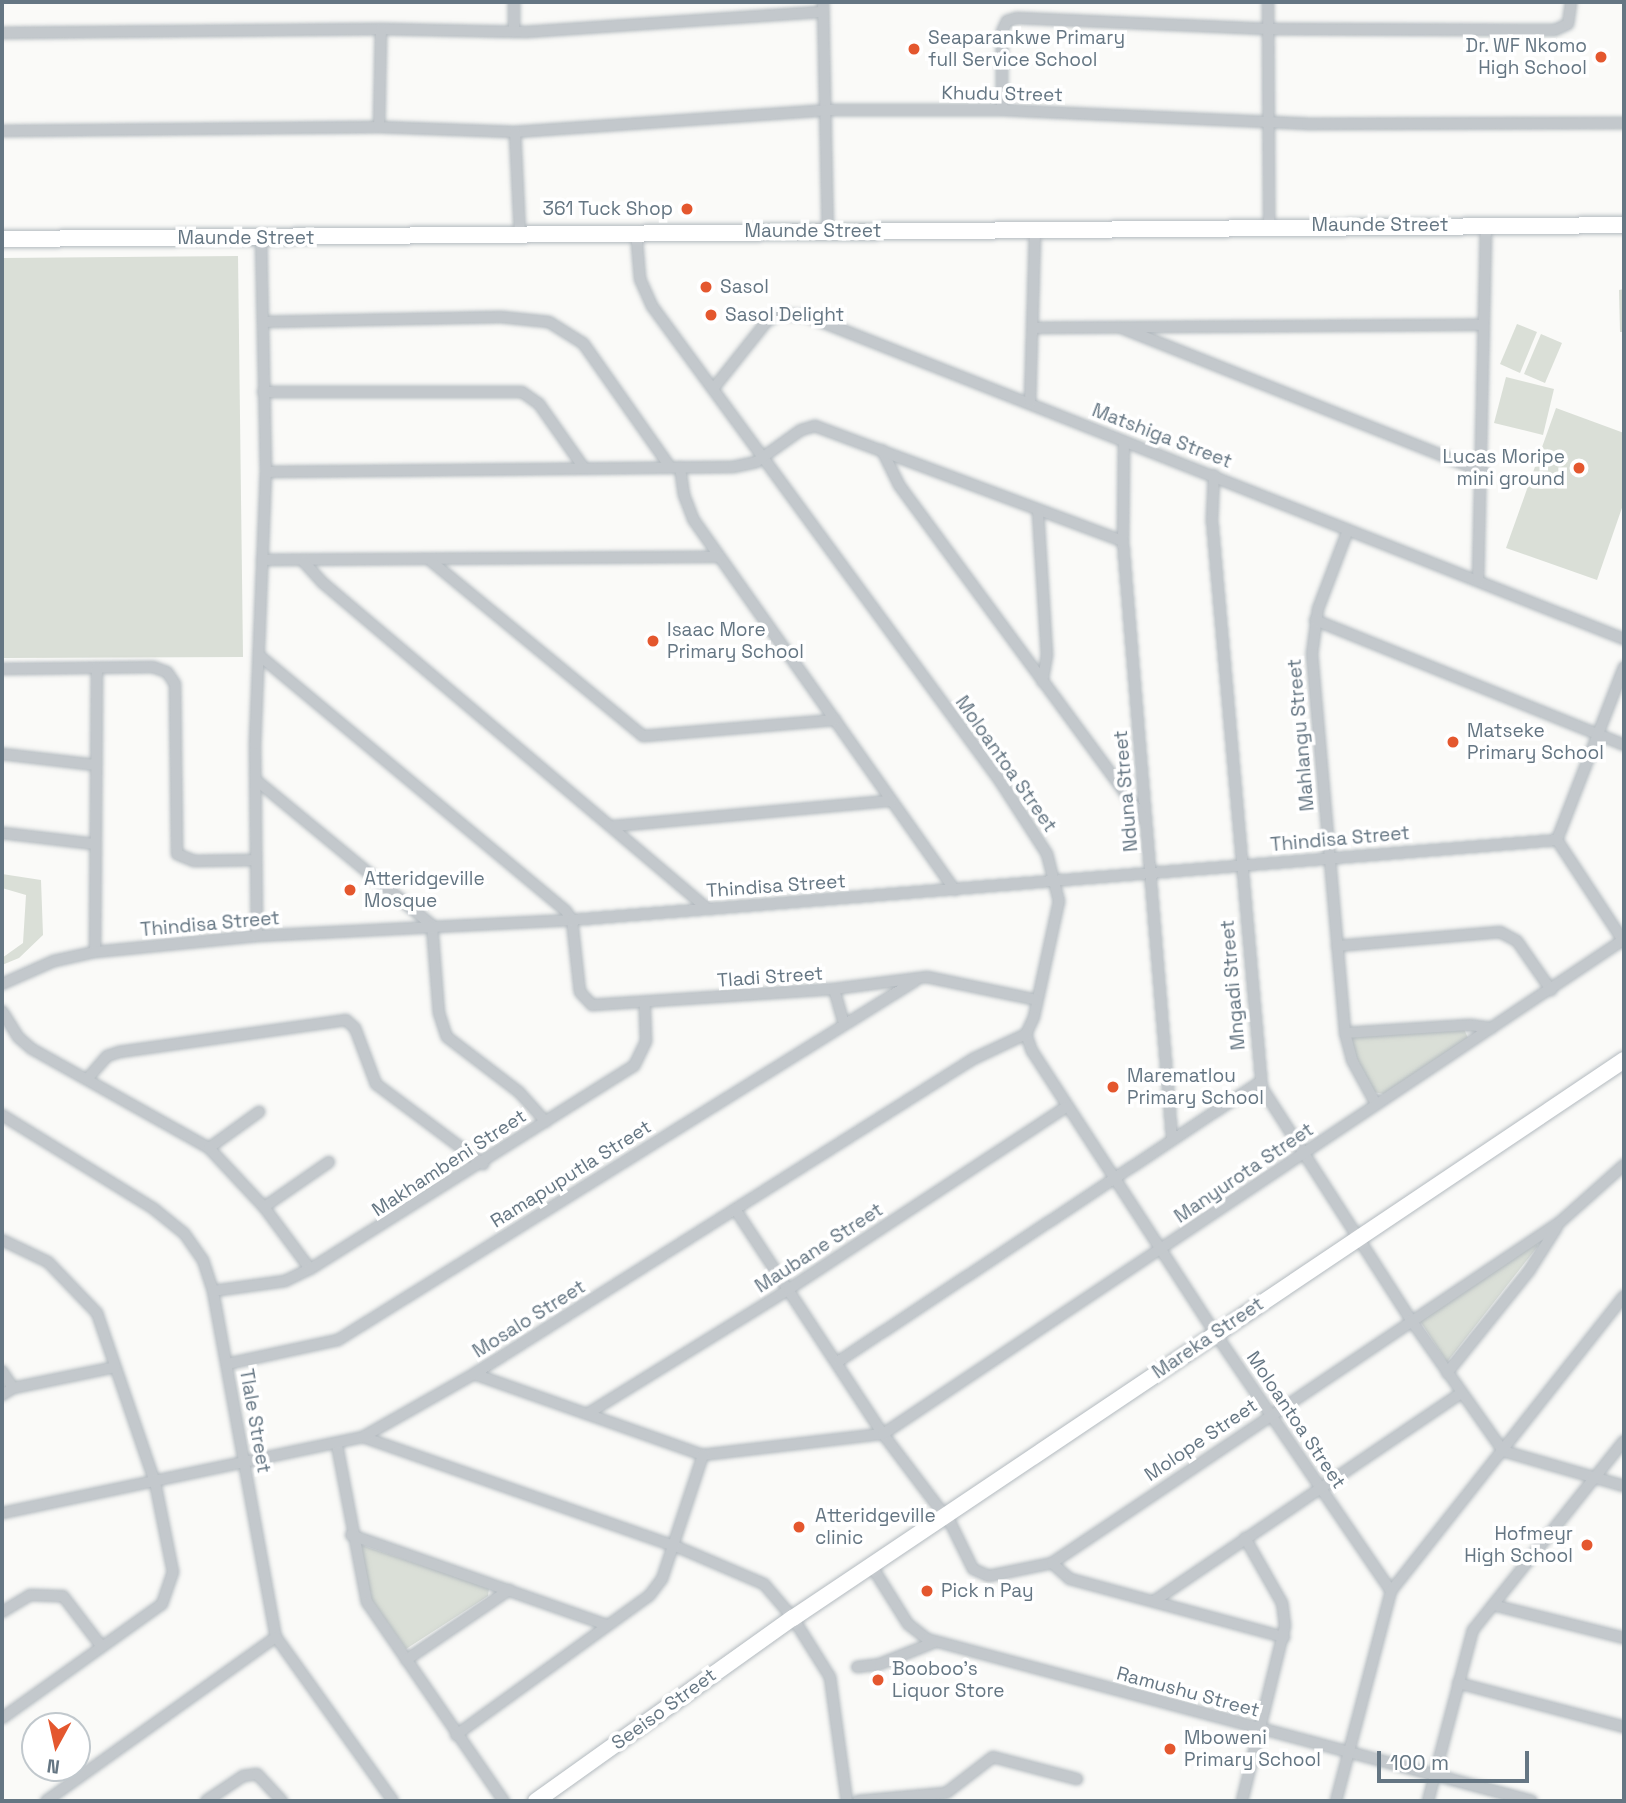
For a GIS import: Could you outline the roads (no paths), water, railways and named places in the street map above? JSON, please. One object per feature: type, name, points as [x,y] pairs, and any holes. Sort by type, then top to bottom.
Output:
[{"type":"street","points":[[514,2],[514,32]]},
{"type":"street","points":[[1268,2],[1269,226]]},
{"type":"street","points":[[1002,110],[1002,38],[1004,26],[1011,19],[1268,29],[1555,30],[1568,24],[1571,2]]},
{"type":"street","points":[[2,33],[381,29],[514,32],[823,7],[828,232]]},
{"type":"street","points":[[379,127],[381,29]]},
{"type":"street","name":"Khudu Street","points":[[2,131],[379,127],[514,132],[826,110],[1002,110],[1268,122],[1624,123]]},
{"type":"street","points":[[514,132],[520,235]]},
{"type":"street","points":[[1478,581],[1483,472],[1486,224]]},
{"type":"street","name":"Maunde Street","points":[[2,239],[520,235],[636,231],[828,232],[1486,224],[1624,225]]},
{"type":"street","points":[[1030,402],[1035,230]]},
{"type":"street","name":"Moloantoa Street","points":[[636,231],[644,290],[713,389],[1020,809],[1048,855],[1057,881],[1056,920],[1026,1034],[1066,1107],[1215,1333],[1391,1591]]},
{"type":"street","points":[[257,936],[256,780],[266,472],[261,238]]},
{"type":"street","name":"Matshiga Street","points":[[713,389],[767,321],[788,313],[1030,402],[1124,442],[1214,475],[1624,639]]},
{"type":"street","points":[[263,322],[501,317],[549,322],[583,343],[675,467],[689,511],[718,557],[955,890]]},
{"type":"street","points":[[1034,328],[1483,325]]},
{"type":"street","points":[[1122,328],[1483,472]]},
{"type":"street","points":[[263,392],[522,392],[538,404],[584,467]]},
{"type":"street","points":[[266,472],[733,467],[763,457],[802,430],[815,426],[1038,512],[1123,541]]},
{"type":"street","name":"Nduna Street","points":[[1124,442],[1123,541],[1172,1137]]},
{"type":"street","points":[[882,450],[893,476],[1146,820]]},
{"type":"street","name":"Mngadi Street","points":[[1214,475],[1212,519],[1259,1082],[1411,1320],[1503,1451]]},
{"type":"street","points":[[1038,512],[1047,655],[1042,682]]},
{"type":"street","name":"Mahlangu Street","points":[[1348,530],[1315,620],[1312,654],[1345,1033],[1352,1060],[1376,1104]]},
{"type":"street","points":[[262,560],[432,562],[718,557]]},
{"type":"street","points":[[304,562],[323,583],[614,826],[708,909]]},
{"type":"street","points":[[432,562],[643,736],[835,720]]},
{"type":"street","points":[[1315,620],[1624,745]]},
{"type":"street","points":[[261,656],[572,920]]},
{"type":"street","points":[[2,670],[153,667],[167,672],[174,684],[177,853],[187,861],[256,860]]},
{"type":"street","points":[[1624,667],[1557,840],[1624,941]]},
{"type":"street","points":[[95,952],[97,668]]},
{"type":"street","points":[[2,754],[95,765]]},
{"type":"street","points":[[256,780],[432,925],[439,1013],[447,1037],[519,1092],[546,1122]]},
{"type":"street","points":[[614,826],[891,801]]},
{"type":"street","points":[[2,833],[94,844]]},
{"type":"street","name":"Thindisa Street","points":[[2,984],[54,961],[95,952],[257,936],[432,925],[572,920],[1557,840]]},
{"type":"street","name":"Tladi Street","points":[[572,920],[579,983],[585,999],[601,1006],[834,989],[920,978],[1037,1000]]},
{"type":"street","points":[[1337,946],[1500,932],[1517,941],[1551,990]]},
{"type":"street","name":"Manyurota Street","points":[[883,1434],[1624,941]]},
{"type":"street","name":"Ramapuputla Street","points":[[227,1364],[338,1340],[920,978]]},
{"type":"street","points":[[834,989],[844,1023]]},
{"type":"street","name":"Makhambeni Street","points":[[213,1291],[285,1281],[310,1269],[483,1164],[640,1060],[646,1041],[645,1004]]},
{"type":"street","points":[[2,1011],[27,1045],[209,1148],[264,1207],[310,1269]]},
{"type":"street","points":[[88,1078],[107,1056],[119,1052],[346,1020],[355,1028],[376,1084],[483,1164]]},
{"type":"street","points":[[1345,1033],[1470,1025],[1492,1028]]},
{"type":"street","name":"Mosalo Street","points":[[2,1513],[244,1461],[337,1445],[363,1437],[474,1374],[973,1059],[1026,1034]]},
{"type":"street","name":"Mareka Street","points":[[793,1618],[1624,1060]]},
{"type":"street","points":[[839,1361],[1115,1178],[1172,1137],[1259,1082]]},
{"type":"street","name":"Maubane Street","points":[[587,1414],[789,1289],[1066,1107]]},
{"type":"street","points":[[209,1148],[259,1112]]},
{"type":"street","name":"Tlale Street","points":[[2,1115],[114,1181],[184,1233],[203,1259],[213,1291],[276,1637],[393,1801]]},
{"type":"street","points":[[264,1207],[329,1162]]},
{"type":"street","name":"Molope Street","points":[[944,1516],[978,1575],[997,1576],[1052,1563],[1270,1414],[1560,1222],[1624,1165]]},
{"type":"street","points":[[735,1209],[839,1361],[883,1434],[944,1516]]},
{"type":"street","name":"Molope Street","points":[[1447,1373],[1528,1271],[1560,1222]]},
{"type":"street","points":[[2,1240],[41,1257],[93,1306],[155,1482],[172,1584],[162,1604],[4,1712]]},
{"type":"street","points":[[1336,1801],[1391,1591],[1624,1296]]},
{"type":"street","points":[[2,1395],[13,1388],[115,1367]]},
{"type":"street","points":[[2,1371],[13,1388]]},
{"type":"street","points":[[474,1374],[703,1455],[883,1434]]},
{"type":"street","points":[[1154,1601],[1461,1393]]},
{"type":"street","points":[[363,1437],[675,1546],[756,1578],[793,1618],[830,1677],[847,1801]]},
{"type":"street","points":[[1428,1801],[1473,1630],[1624,1441]]},
{"type":"street","points":[[337,1445],[351,1535],[367,1602],[456,1735],[504,1801]]},
{"type":"street","points":[[1503,1451],[1624,1486]]},
{"type":"street","points":[[456,1735],[656,1588],[675,1546],[703,1455]]},
{"type":"street","points":[[351,1535],[607,1625]]},
{"type":"street","points":[[1242,1801],[1284,1637],[1282,1604],[1245,1538]]},
{"type":"street","points":[[1052,1563],[1070,1579],[1284,1637]]},
{"type":"street","name":"Ramushu Street","points":[[871,1565],[914,1630],[934,1642],[1532,1801]]},
{"type":"street","points":[[406,1660],[509,1590]]},
{"type":"street","points":[[2,1612],[30,1595],[63,1596],[102,1647]]},
{"type":"street","points":[[1493,1605],[1624,1638]]},
{"type":"street","name":"Seeiso Street","points":[[536,1801],[793,1618]]},
{"type":"street","points":[[46,1801],[276,1637]]},
{"type":"street","points":[[857,1667],[880,1664],[934,1642]]},
{"type":"street","points":[[1458,1683],[1624,1727]]},
{"type":"street","points":[[858,1801],[947,1797],[993,1757],[1077,1779]]},
{"type":"street","points":[[206,1801],[243,1776],[257,1774],[282,1801]]},
{"type":"place","name":"Seaparankwe Primary full Service School","points":[[914,49]]},
{"type":"place","name":"Dr. WF Nkomo High School","points":[[1601,57]]},
{"type":"place","name":"361 Tuck Shop","points":[[687,209]]},
{"type":"place","name":"Sasol","points":[[706,287]]},
{"type":"place","name":"Sasol Delight","points":[[711,315]]},
{"type":"place","name":"Lucas Moripe mini ground","points":[[1579,468]]},
{"type":"place","name":"Isaac More Primary School","points":[[653,641]]},
{"type":"place","name":"Matseke Primary School","points":[[1453,742]]},
{"type":"place","name":"Atteridgeville Mosque","points":[[350,890]]},
{"type":"place","name":"Marematlou Primary School","points":[[1113,1087]]},
{"type":"place","name":"Atteridgeville clinic","points":[[799,1527]]},
{"type":"place","name":"Hofmeyr High School","points":[[1587,1545]]},
{"type":"place","name":"Pick n Pay","points":[[927,1591]]},
{"type":"place","name":"Booboo's Liquor Store","points":[[878,1680]]},
{"type":"place","name":"Mboweni Primary School","points":[[1170,1749]]}]
